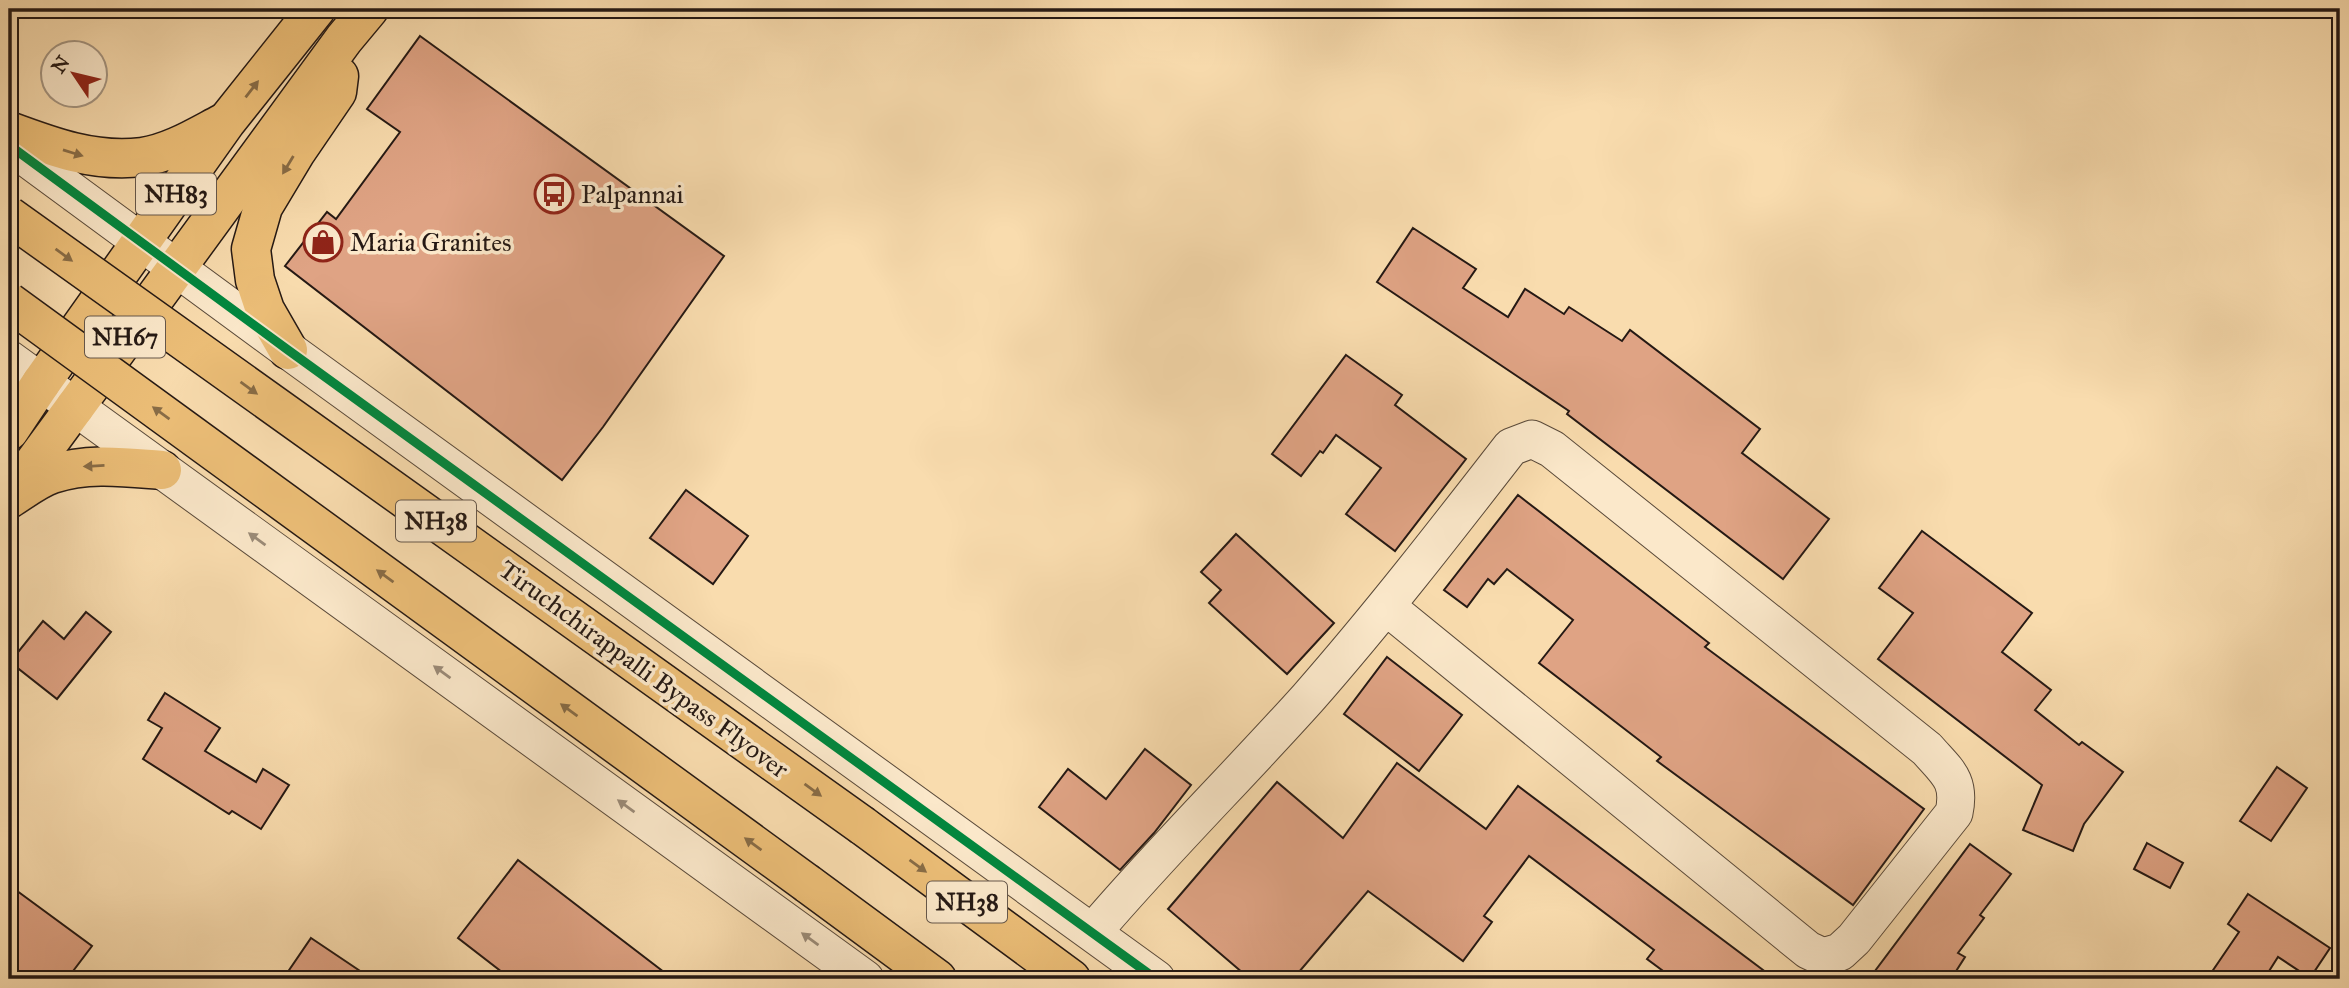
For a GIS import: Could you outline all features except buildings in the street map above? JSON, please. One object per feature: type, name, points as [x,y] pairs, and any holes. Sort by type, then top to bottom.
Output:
[{"type":"main road","name":"NH83","points":[[41,383],[226,122],[316,9]]},
{"type":"main road","points":[[176,268],[344,39],[369,9]]},
{"type":"main road","points":[[288,350],[265,310],[255,280],[251,249],[263,207],[337,92],[344,39]]},
{"type":"main road","points":[[9,131],[84,156],[142,157],[177,146],[226,122]]},
{"type":"main road","name":"Tiruchchirappalli Bypass Flyover","points":[[9,216],[863,826],[1071,979]]},
{"type":"main road","name":"NH67","points":[[75,407],[176,268]]},
{"type":"main road","name":"NH38","points":[[9,302],[937,979]]},
{"type":"main road","points":[[9,431],[41,383]]},
{"type":"main road","points":[[9,498],[75,407]]},
{"type":"main road","points":[[9,498],[50,475],[80,467],[111,466],[162,470]]},
{"type":"street","points":[[9,145],[1156,979]]},
{"type":"street","points":[[9,359],[865,979]]},
{"type":"street","points":[[1093,932],[1139,878],[1306,699],[1387,607],[1511,447],[1532,439],[1552,449],[1927,749],[1951,776],[1958,794],[1954,813],[1854,939],[1840,952],[1823,957],[1808,950],[1387,607]]},
{"type":"cycle path","points":[[9,145],[1156,979]]},
{"type":"place","name":"Palpannai","points":[[554,194]]},
{"type":"place","name":"Maria Granites","points":[[323,242]]}]
